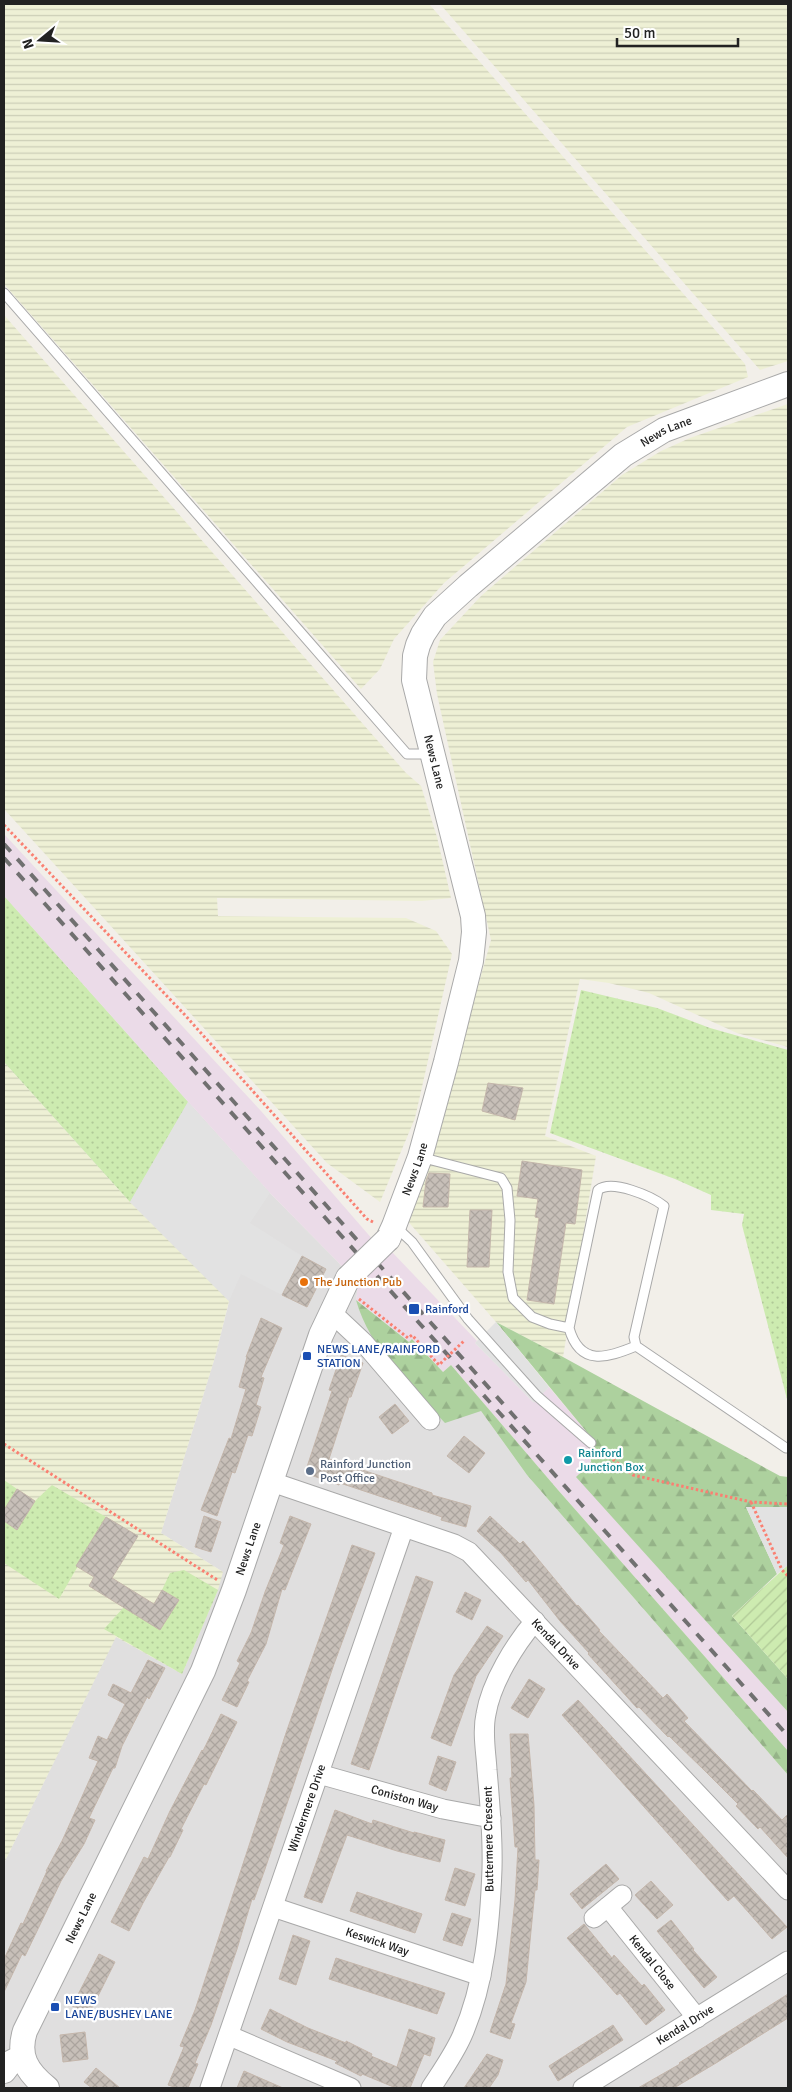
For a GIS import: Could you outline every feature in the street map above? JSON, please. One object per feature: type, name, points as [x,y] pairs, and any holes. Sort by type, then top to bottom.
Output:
[{"type":"street","name":"News Lane","points":[[13,2064],[21,2048],[25,2031],[202,1670],[234,1590],[321,1335],[331,1312],[346,1281],[391,1232],[420,1157],[471,960],[474,939],[472,916],[416,691],[414,668],[418,645],[423,634],[435,616],[468,586],[604,470],[643,442],[685,421],[788,384]]},
{"type":"street","points":[[331,1312],[364,1342],[430,1420]]},
{"type":"street","name":"Kendal Drive","points":[[272,1482],[454,1544],[469,1552],[788,1890]]},
{"type":"street","name":"Windermere Drive","points":[[210,2088],[230,2036],[404,1527]]},
{"type":"street","name":"Buttermere Crescent","points":[[431,2088],[462,2037],[481,1976],[489,1926],[492,1868],[491,1818],[484,1730],[488,1702],[510,1657],[535,1621]]},
{"type":"street","name":"Coniston Way","points":[[319,1774],[443,1809],[491,1818]]},
{"type":"street","name":"Kendal Close","points":[[622,1895],[601,1913],[697,2018]]},
{"type":"street","name":"Keswick Way","points":[[273,1907],[481,1976]]},
{"type":"street","name":"Kendal Drive","points":[[583,2088],[788,1961]]},
{"type":"street","points":[[230,2036],[351,2088]]},
{"type":"street","points":[[13,2064],[28,2071],[46,2088]]},
{"type":"lane","points":[[4,293],[407,754],[432,754]]},
{"type":"lane","points":[[420,1157],[501,1178],[507,1188],[510,1220],[508,1272],[513,1298],[532,1317],[550,1324],[569,1328]]},
{"type":"lane","points":[[636,1346],[604,1358],[586,1353],[573,1341],[569,1328],[598,1190],[606,1186],[622,1188],[655,1199],[664,1206],[634,1337],[636,1346],[786,1448]]},
{"type":"lane","points":[[391,1232],[412,1242],[468,1319],[537,1396],[591,1443]]},
{"type":"path","points":[[4,825],[184,1014],[367,1219]]},
{"type":"path","points":[[346,1281],[358,1298],[408,1338],[412,1335],[438,1365],[465,1340]]},
{"type":"path","points":[[591,1443],[633,1475],[751,1502],[788,1504]]},
{"type":"path","points":[[4,1444],[234,1590]]},
{"type":"path","points":[[751,1502],[782,1570],[788,1576]]},
{"type":"shaded area","points":[[4,834],[261,1111],[387,1256],[392,1252],[477,1341],[475,1343],[533,1402],[549,1387],[590,1436],[591,1462],[577,1477],[788,1712],[788,1751],[558,1490],[451,1365],[443,1372],[412,1339],[409,1342],[356,1300],[358,1285],[338,1262],[270,1193],[4,896]]},
{"type":"shaded area","points":[[4,896],[270,1193],[338,1262],[358,1286],[356,1300],[481,1411],[527,1475],[788,1775],[788,2088],[4,2088],[4,1863],[116,1636],[223,1572],[161,1533],[215,1357],[229,1302],[130,1202],[4,1062]]},
{"type":"shaded area","points":[[188,1102],[270,1193],[250,1223],[302,1256],[282,1295],[241,1274],[229,1301],[130,1202]]},
{"type":"shaded area","points":[[496,1322],[549,1387],[534,1403],[475,1343]]},
{"type":"shaded area","points":[[746,1507],[788,1507],[788,1565],[777,1574]]},
{"type":"green space","points":[[4,4],[429,4],[745,364],[748,377],[627,427],[444,583],[394,639],[380,669],[361,689],[4,284]]},
{"type":"green space","points":[[440,4],[788,4],[788,361],[760,370]]},
{"type":"green space","points":[[4,315],[406,773],[421,786],[437,837],[451,898],[422,901],[217,898],[218,916],[406,918],[436,931],[452,954],[415,1118],[380,1202],[327,1163],[4,809]]},
{"type":"green space","points":[[788,404],[788,1047],[737,1033],[649,993],[609,983],[580,979],[545,1136],[596,1156],[563,1357],[496,1322],[405,1218],[433,1146],[491,940],[437,694],[433,662],[440,640],[481,596],[622,475],[661,451],[690,438]]},
{"type":"green space","points":[[4,896],[188,1102],[130,1202],[4,1062]]},
{"type":"green space","points":[[581,990],[657,1008],[710,1028],[788,1050],[788,1403],[742,1225],[744,1214],[711,1210],[711,1195],[675,1179],[550,1133]]},
{"type":"green space","points":[[4,1062],[130,1202],[229,1301],[215,1357],[161,1533],[223,1572],[218,1590],[182,1674],[116,1637],[4,1863]]},
{"type":"green space","points":[[356,1300],[409,1342],[412,1339],[443,1372],[451,1365],[558,1490],[788,1751],[788,1775],[527,1475],[481,1411],[445,1423],[381,1351],[362,1318]]},
{"type":"green space","points":[[496,1322],[780,1476],[788,1477],[788,1507],[746,1507],[777,1574],[732,1616],[788,1679],[788,1712],[576,1477],[591,1462],[590,1436]]},
{"type":"green space","points":[[4,1480],[17,1489],[4,1510]]},
{"type":"green space","points":[[52,1485],[106,1517],[59,1599],[4,1563],[4,1521],[17,1530],[35,1501]]},
{"type":"green space","points":[[788,1565],[788,1679],[732,1616]]},
{"type":"green space","points":[[184,1570],[218,1590],[182,1674],[104,1629],[124,1607],[160,1629],[179,1600],[162,1590],[170,1573]]},
{"type":"building","points":[[488,1083],[523,1088],[515,1120],[482,1111]]},
{"type":"building","points":[[522,1161],[582,1170],[575,1224],[566,1223],[554,1304],[527,1300],[539,1218],[535,1217],[538,1199],[517,1196]]},
{"type":"building","points":[[429,1173],[450,1174],[448,1207],[423,1207],[426,1181]]},
{"type":"building","points":[[470,1210],[492,1210],[489,1267],[467,1267]]},
{"type":"building","name":"The Junction Pub","points":[[302,1256],[326,1269],[307,1307],[282,1295]]},
{"type":"building","points":[[261,1318],[282,1328],[261,1377],[264,1378],[256,1405],[261,1407],[252,1436],[248,1435],[235,1473],[232,1472],[217,1516],[201,1510],[229,1438],[231,1439],[246,1389],[239,1387],[246,1357]]},
{"type":"building","points":[[341,1355],[363,1363],[351,1397],[349,1397],[329,1459],[432,1493],[432,1495],[471,1506],[466,1527],[441,1520],[442,1517],[305,1473],[332,1391],[329,1390]]},
{"type":"building","points":[[395,1404],[409,1421],[392,1434],[379,1417]]},
{"type":"building","points":[[464,1436],[485,1453],[469,1473],[447,1456]]},
{"type":"building","points":[[17,1489],[35,1501],[17,1530],[4,1521],[4,1510]]},
{"type":"building","points":[[204,1516],[221,1522],[211,1552],[195,1547]]},
{"type":"building","points":[[290,1516],[311,1524],[285,1590],[282,1589],[266,1644],[247,1681],[249,1682],[237,1707],[222,1700],[240,1663],[237,1661],[251,1633],[284,1545],[280,1543]]},
{"type":"building","points":[[490,1516],[520,1544],[523,1541],[599,1631],[663,1698],[667,1694],[688,1718],[684,1721],[752,1791],[782,1820],[788,1814],[788,1858],[760,1827],[758,1829],[736,1806],[738,1804],[704,1770],[639,1707],[637,1708],[588,1654],[528,1580],[526,1582],[501,1553],[477,1531]]},
{"type":"building","points":[[106,1517],[138,1536],[112,1578],[154,1604],[162,1590],[179,1600],[160,1630],[89,1586],[94,1577],[76,1566]]},
{"type":"building","points":[[352,1545],[375,1553],[334,1664],[254,1900],[252,1899],[211,2025],[195,2063],[198,2064],[188,2088],[177,2088],[168,2085],[184,2047],[180,2046],[195,2010],[286,1733]]},
{"type":"building","points":[[416,1576],[433,1582],[369,1770],[351,1764]]},
{"type":"building","points":[[465,1592],[481,1600],[472,1620],[456,1612]]},
{"type":"building","points":[[487,1626],[503,1636],[476,1676],[451,1746],[431,1738],[454,1675]]},
{"type":"building","points":[[148,1660],[165,1668],[149,1699],[147,1697],[122,1746],[115,1768],[113,1768],[89,1818],[95,1820],[84,1844],[61,1881],[25,1956],[22,1954],[4,1992],[4,1959],[21,1923],[23,1924],[98,1761],[89,1758],[98,1736],[107,1740],[125,1704],[108,1695],[113,1684],[131,1693]]},
{"type":"building","points":[[529,1679],[545,1689],[528,1718],[511,1708]]},
{"type":"building","points":[[578,1700],[787,1927],[772,1939],[734,1896],[728,1901],[562,1715]]},
{"type":"building","points":[[221,1714],[237,1722],[206,1785],[204,1784],[181,1829],[183,1830],[170,1857],[129,1931],[111,1922],[144,1857],[148,1859],[170,1811]]},
{"type":"building","points":[[510,1734],[528,1734],[534,1805],[535,1860],[539,1860],[526,1982],[511,2023],[515,2024],[510,2039],[490,2032],[506,1984],[515,1900],[518,1847],[515,1847],[510,1778],[512,1778]]},
{"type":"building","points":[[438,1756],[456,1762],[446,1791],[429,1784]]},
{"type":"building","points":[[335,1810],[372,1824],[373,1820],[414,1833],[445,1840],[440,1862],[347,1835],[322,1903],[304,1897]]},
{"type":"building","points":[[606,1864],[619,1879],[582,1909],[570,1894]]},
{"type":"building","points":[[455,1868],[475,1874],[465,1906],[445,1900]]},
{"type":"building","points":[[651,1881],[673,1905],[657,1919],[635,1895]]},
{"type":"building","points":[[357,1892],[422,1914],[415,1933],[350,1911]]},
{"type":"building","points":[[452,1913],[471,1919],[462,1946],[443,1940]]},
{"type":"building","points":[[671,1920],[693,1950],[717,1977],[704,1988],[657,1931]]},
{"type":"building","points":[[584,1924],[612,1958],[614,1955],[642,1986],[644,1984],[665,2010],[646,2025],[620,1993],[617,1995],[567,1938]]},
{"type":"building","points":[[293,1935],[310,1941],[296,1985],[279,1979]]},
{"type":"building","points":[[99,1954],[115,1962],[89,2014],[72,2006]]},
{"type":"building","points":[[336,1958],[445,1993],[437,2014],[329,1979]]},
{"type":"building","points":[[788,1994],[788,2018],[674,2088],[638,2088],[680,2064]]},
{"type":"building","points":[[270,2009],[308,2028],[346,2043],[346,2041],[372,2054],[371,2056],[397,2067],[409,2029],[435,2038],[430,2056],[424,2054],[410,2088],[396,2088],[362,2074],[361,2076],[335,2063],[337,2061],[287,2042],[261,2029]]},
{"type":"building","points":[[613,2025],[623,2040],[558,2081],[549,2066]]},
{"type":"building","points":[[85,2032],[88,2059],[63,2062],[60,2035]]},
{"type":"building","points":[[487,2054],[503,2060],[498,2075],[489,2088],[464,2088]]},
{"type":"building","points":[[96,2068],[120,2088],[92,2088],[84,2082]]},
{"type":"building","points":[[244,2071],[283,2088],[237,2088]]},
{"type":"railway","points":[[4,844],[530,1434]]},
{"type":"railway","points":[[4,858],[788,1736]]},
{"type":"place","name":"The Junction Pub","points":[[304,1282]]},
{"type":"place","name":"Rainford","points":[[414,1309]]},
{"type":"place","name":"NEWS LANE/RAINFORD STATION","points":[[307,1356]]},
{"type":"place","name":"Rainford Junction Box","points":[[568,1460]]},
{"type":"place","name":"Rainford Junction Post Office","points":[[310,1471]]},
{"type":"place","name":"NEWS LANE/BUSHEY LANE","points":[[55,2007]]}]
